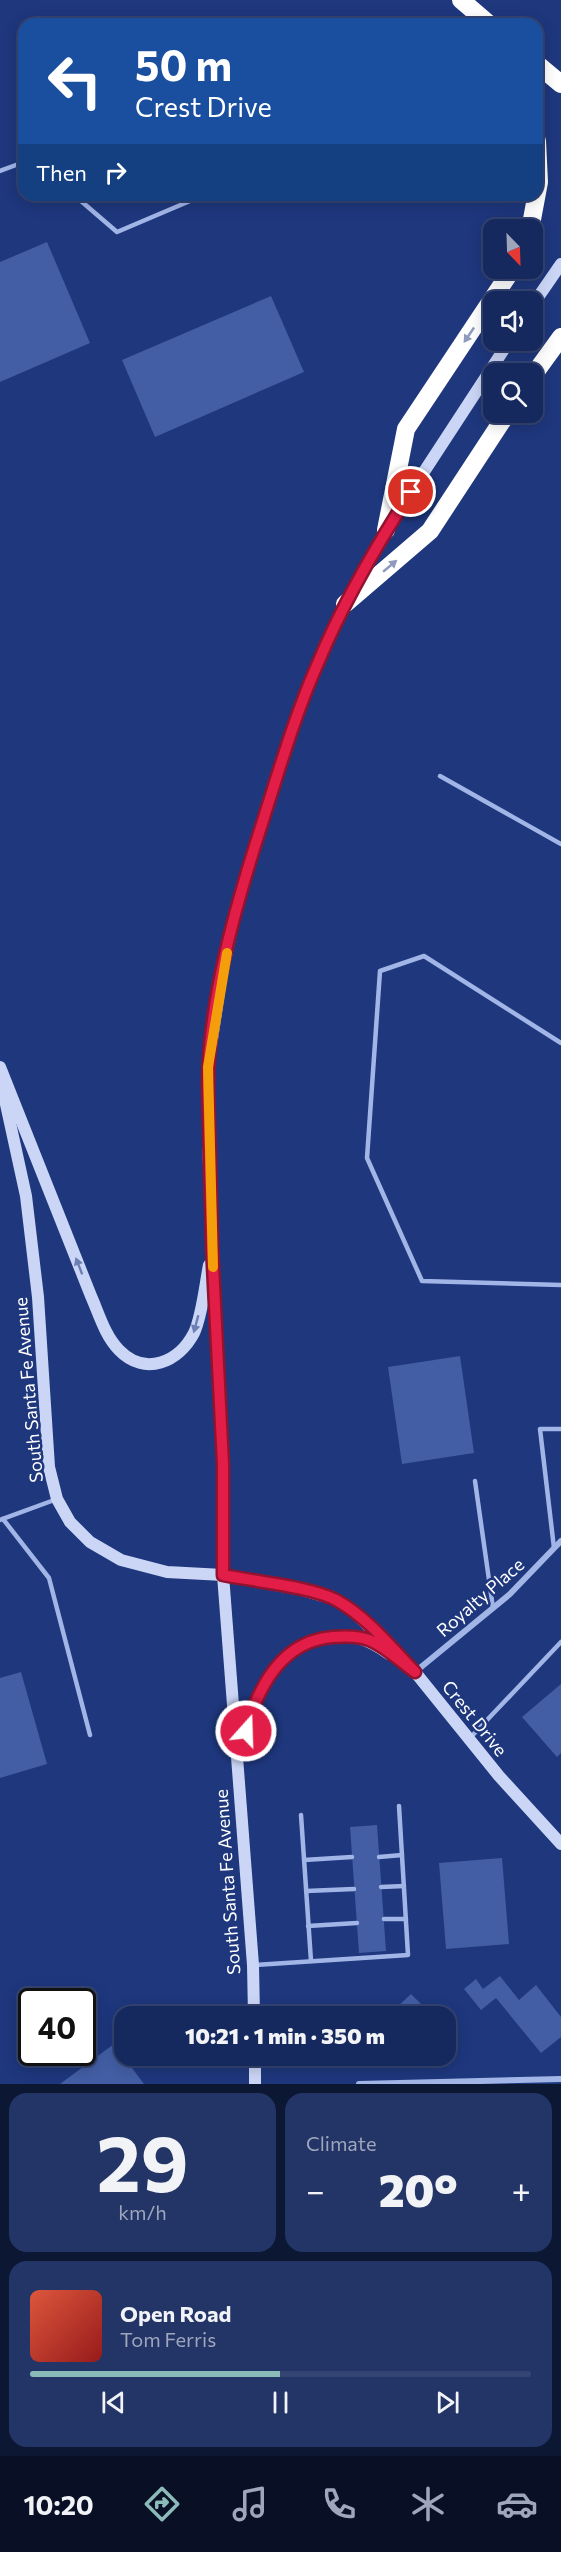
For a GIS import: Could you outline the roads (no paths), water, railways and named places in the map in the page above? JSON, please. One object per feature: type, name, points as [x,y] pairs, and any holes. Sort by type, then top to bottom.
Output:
[{"type":"highway","points":[[456,0],[472,18]]},
{"type":"highway","points":[[461,0],[482,18]]},
{"type":"highway","points":[[543,69],[561,84]]},
{"type":"highway","points":[[532,219],[535,201]]},
{"type":"highway","points":[[387,530],[406,429],[506,279]]},
{"type":"highway","points":[[542,363],[561,337]]},
{"type":"highway","points":[[345,604],[430,531],[501,423]]},
{"type":"main road","points":[[542,291],[561,264]]},
{"type":"main road","points":[[223,1575],[223,1464],[212,1246],[208,1067],[221,978],[240,894],[296,719],[317,664],[345,604],[387,530],[503,351]]},
{"type":"main road","points":[[0,1067],[91,1296],[118,1350],[135,1361],[150,1364],[169,1361],[183,1351],[195,1330],[212,1246]]},
{"type":"main road","name":"South Santa Fe Avenue","points":[[0,1077],[26,1196],[38,1297],[49,1467],[57,1499],[70,1522],[90,1542],[121,1560],[167,1572],[223,1575],[253,1965],[254,2006]]},
{"type":"main road","name":"Crest Drive","points":[[223,1575],[298,1589],[334,1599],[369,1625],[415,1672],[469,1739],[561,1844]]},
{"type":"main road","points":[[237,1763],[250,1715],[265,1682],[280,1660],[298,1646],[319,1638],[344,1636],[370,1640],[415,1672]]},
{"type":"main road","points":[[255,2066],[255,2084]]},
{"type":"street","name":"Royalty Place","points":[[415,1672],[510,1594],[561,1541]]},
{"type":"street","points":[[359,2084],[561,2079]]},
{"type":"lane","points":[[0,171],[18,164]]},
{"type":"lane","points":[[81,201],[117,232],[190,201]]},
{"type":"lane","points":[[440,776],[561,844]]},
{"type":"lane","points":[[561,1043],[424,956],[380,971],[367,1158],[422,1281],[561,1286]]},
{"type":"lane","points":[[554,1548],[540,1429],[561,1429]]},
{"type":"lane","points":[[475,1481],[493,1608]]},
{"type":"lane","points":[[57,1499],[1,1519],[49,1578],[90,1735]]},
{"type":"lane","points":[[469,1739],[561,1642]]},
{"type":"lane","points":[[253,1965],[408,1955],[399,1806]]},
{"type":"lane","points":[[301,1815],[311,1961]]},
{"type":"lane","points":[[379,1857],[402,1856]]},
{"type":"lane","points":[[304,1860],[352,1857]]},
{"type":"lane","points":[[381,1887],[404,1886]]},
{"type":"lane","points":[[306,1891],[354,1888]]},
{"type":"lane","points":[[384,1919],[406,1919]]},
{"type":"lane","points":[[308,1926],[357,1923]]}]
